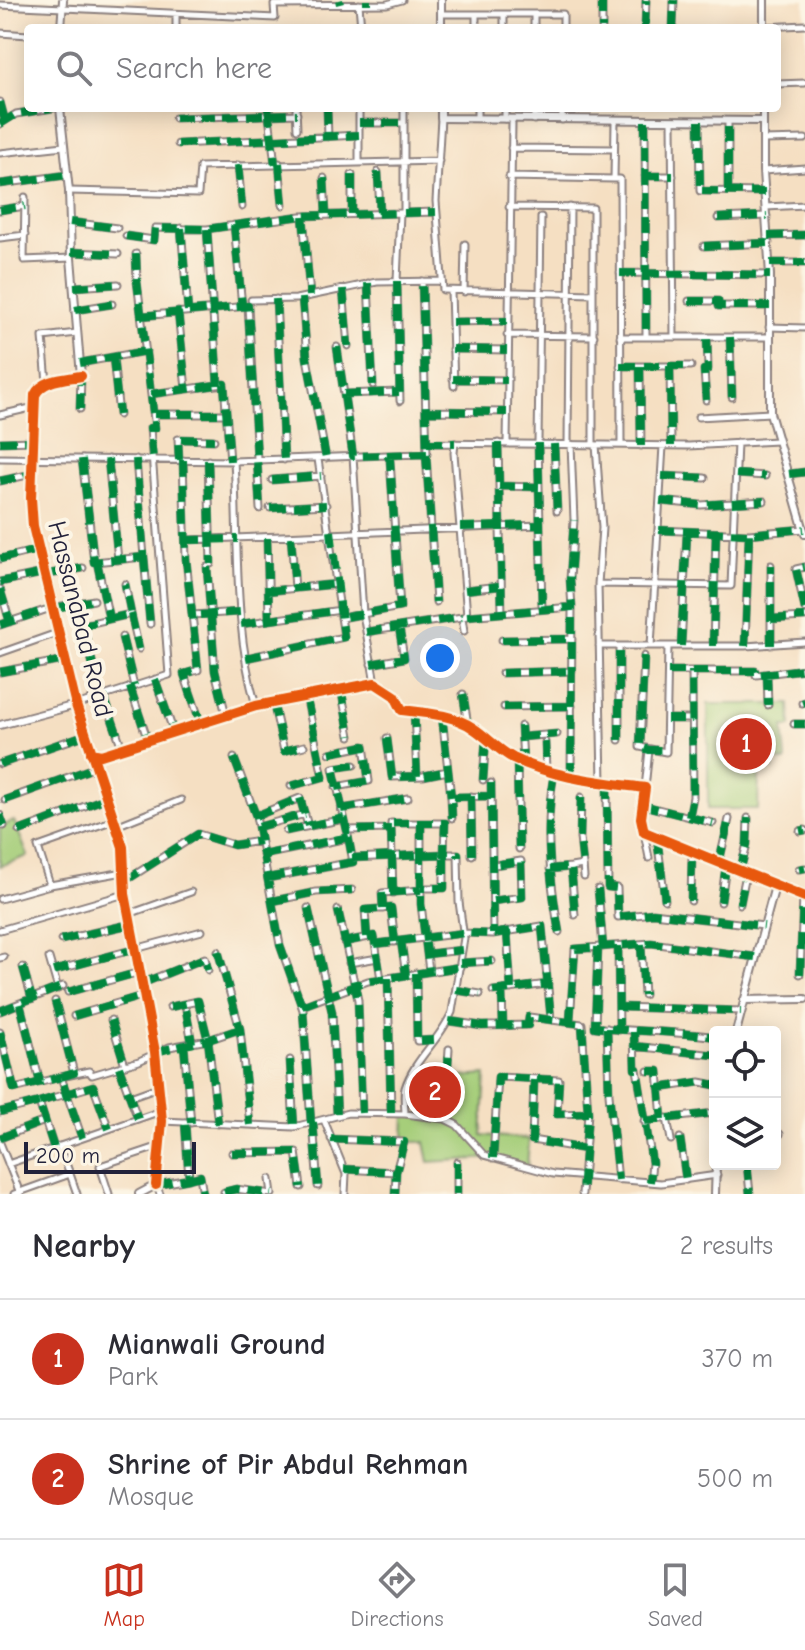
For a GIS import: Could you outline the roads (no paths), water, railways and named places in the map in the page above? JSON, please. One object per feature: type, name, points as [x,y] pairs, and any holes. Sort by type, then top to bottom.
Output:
[{"type":"street","points":[[61,24],[63,0]]},
{"type":"street","points":[[275,24],[274,5],[402,0]]},
{"type":"street","points":[[441,0],[441,24]]},
{"type":"street","points":[[602,0],[602,24]]},
{"type":"street","points":[[645,24],[646,0]]},
{"type":"street","points":[[673,24],[674,0]]},
{"type":"street","points":[[764,0],[764,24]]},
{"type":"street","points":[[359,4],[361,24]]},
{"type":"street","points":[[0,5],[275,18]]},
{"type":"street","points":[[176,14],[176,24]]},
{"type":"street","points":[[441,14],[563,14],[563,24]]},
{"type":"street","points":[[476,14],[476,24]]},
{"type":"street","points":[[504,14],[504,24]]},
{"type":"street","points":[[534,14],[534,24]]},
{"type":"street","points":[[781,27],[805,25]]},
{"type":"street","points":[[0,33],[24,35]]},
{"type":"street","points":[[781,84],[805,83]]},
{"type":"street","points":[[0,102],[2,123],[16,114],[28,112]]},
{"type":"street","points":[[60,112],[69,191],[81,376],[80,409]]},
{"type":"street","points":[[175,118],[256,112]]},
{"type":"street","points":[[269,112],[283,205]]},
{"type":"street","points":[[296,112],[297,129]]},
{"type":"street","points":[[327,112],[328,137]]},
{"type":"street","points":[[359,112],[359,161]]},
{"type":"street","points":[[400,401],[397,281],[404,112]]},
{"type":"street","points":[[441,112],[436,212],[443,290],[593,294]]},
{"type":"street","points":[[477,112],[477,118]]},
{"type":"street","points":[[505,112],[505,119]]},
{"type":"street","points":[[534,112],[534,120]]},
{"type":"street","points":[[562,112],[562,120]]},
{"type":"street","points":[[659,530],[716,534],[804,532],[770,413],[770,263],[763,171],[763,112]]},
{"type":"street","points":[[441,118],[763,121]]},
{"type":"street","points":[[614,179],[615,121]]},
{"type":"street","points":[[645,121],[646,337]]},
{"type":"street","points":[[672,121],[674,337]]},
{"type":"street","points":[[699,121],[700,191],[765,192]]},
{"type":"street","points":[[728,121],[728,191]]},
{"type":"street","points":[[359,123],[404,123]]},
{"type":"street","points":[[507,443],[512,123]]},
{"type":"street","points":[[178,144],[359,135]]},
{"type":"street","points":[[763,140],[805,139]]},
{"type":"street","points":[[0,153],[64,146]]},
{"type":"street","points":[[511,148],[615,149]]},
{"type":"street","points":[[69,191],[198,194],[200,167],[439,161]]},
{"type":"street","points":[[238,165],[242,207]]},
{"type":"street","points":[[763,171],[805,168]]},
{"type":"street","points":[[378,172],[380,213]]},
{"type":"street","points":[[0,184],[67,175]]},
{"type":"street","points":[[352,175],[352,214]]},
{"type":"street","points":[[645,176],[673,176]]},
{"type":"street","points":[[509,177],[620,179],[621,445]]},
{"type":"street","points":[[324,178],[326,214]]},
{"type":"street","points":[[25,197],[24,260],[118,254]]},
{"type":"street","points":[[766,207],[805,205]]},
{"type":"street","points":[[0,210],[25,206]]},
{"type":"street","points":[[509,207],[593,208],[595,445],[602,528],[598,584],[599,646],[608,887],[617,888],[618,917],[653,913],[764,926]]},
{"type":"street","points":[[570,207],[570,444],[574,520],[570,579],[571,778]]},
{"type":"street","points":[[126,236],[154,240],[155,228],[207,229],[326,214],[436,212]]},
{"type":"street","points":[[303,216],[310,296]]},
{"type":"street","points":[[718,218],[767,216]]},
{"type":"street","points":[[541,217],[538,443],[542,608]]},
{"type":"street","points":[[70,222],[117,228]]},
{"type":"street","points":[[234,225],[242,306]]},
{"type":"street","points":[[181,228],[188,311]]},
{"type":"street","points":[[207,229],[218,385]]},
{"type":"street","points":[[0,238],[25,235]]},
{"type":"street","points":[[704,246],[805,235]]},
{"type":"street","points":[[464,292],[465,244]]},
{"type":"street","points":[[0,725],[169,675],[150,428],[155,428],[154,414],[136,254]]},
{"type":"street","points":[[770,263],[805,263]]},
{"type":"street","points":[[620,273],[770,275]]},
{"type":"street","points":[[422,281],[426,454],[436,602]]},
{"type":"street","points":[[251,300],[302,298],[368,283],[441,281]]},
{"type":"street","points":[[368,283],[373,385]]},
{"type":"street","points":[[74,287],[118,284]]},
{"type":"street","points":[[343,289],[348,346]]},
{"type":"street","points":[[451,292],[453,382],[507,380]]},
{"type":"street","points":[[246,658],[344,637],[321,476],[322,459],[307,358],[302,298]]},
{"type":"street","points":[[276,299],[284,460]]},
{"type":"street","points":[[689,301],[718,301],[719,306],[770,306]]},
{"type":"street","points":[[75,310],[112,304]]},
{"type":"street","points":[[141,316],[248,306],[260,509]]},
{"type":"street","points":[[178,312],[186,389]]},
{"type":"street","points":[[452,322],[507,321]]},
{"type":"street","points":[[769,327],[805,328]]},
{"type":"street","points":[[77,333],[43,337],[47,383],[81,376]]},
{"type":"street","points":[[507,335],[594,336]]},
{"type":"street","points":[[620,337],[769,337]]},
{"type":"street","points":[[706,400],[704,370],[708,369],[707,337]]},
{"type":"street","points":[[730,337],[732,397]]},
{"type":"street","points":[[337,347],[353,456],[363,614],[375,683]]},
{"type":"street","points":[[452,349],[507,350]]},
{"type":"street","points":[[80,363],[146,351]]},
{"type":"street","points":[[113,357],[119,415]]},
{"type":"street","points":[[620,366],[691,366]]},
{"type":"street","points":[[640,366],[641,446]]},
{"type":"street","points":[[651,646],[662,476],[667,446],[670,366]]},
{"type":"street","name":"Hassanabad Road","points":[[47,383],[37,390],[35,407],[33,526],[76,705],[123,847],[125,894],[155,1052],[162,1121],[156,1185]]},
{"type":"street","points":[[151,394],[224,384],[238,539],[241,624],[256,706]]},
{"type":"street","points":[[344,394],[399,392]]},
{"type":"street","points":[[0,415],[35,407]]},
{"type":"street","points":[[426,411],[507,412]]},
{"type":"street","points":[[698,417],[770,413]]},
{"type":"street","points":[[154,414],[226,414]]},
{"type":"street","points":[[201,724],[184,674],[198,670],[178,439],[214,440]]},
{"type":"street","points":[[0,442],[34,441]]},
{"type":"street","points":[[427,443],[667,446],[777,441]]},
{"type":"street","points":[[455,443],[465,590],[464,631]]},
{"type":"street","points":[[498,443],[502,613]]},
{"type":"street","points":[[598,584],[731,586],[737,443]]},
{"type":"street","points":[[554,444],[557,511]]},
{"type":"street","points":[[0,458],[232,461],[426,454]]},
{"type":"street","points":[[341,618],[400,607],[390,460],[387,455]]},
{"type":"street","points":[[82,459],[94,562],[97,562],[109,619]]},
{"type":"street","points":[[108,459],[118,560]]},
{"type":"street","points":[[136,459],[150,624]]},
{"type":"street","points":[[208,460],[210,614],[215,671],[226,715]]},
{"type":"street","points":[[789,474],[805,472]]},
{"type":"street","points":[[0,481],[32,474]]},
{"type":"street","points":[[736,474],[765,476]]},
{"type":"street","points":[[272,480],[321,476]]},
{"type":"street","points":[[662,476],[705,478]]},
{"type":"street","points":[[499,486],[539,487]]},
{"type":"street","points":[[660,501],[701,505],[764,501]]},
{"type":"street","points":[[270,508],[326,505]]},
{"type":"street","points":[[186,540],[540,525]]},
{"type":"street","points":[[681,646],[687,533]]},
{"type":"street","points":[[713,646],[716,534]]},
{"type":"street","points":[[745,646],[749,534]]},
{"type":"street","points":[[291,537],[295,588]]},
{"type":"street","points":[[267,538],[269,620]]},
{"type":"street","points":[[0,559],[37,550]]},
{"type":"street","points":[[97,562],[144,557]]},
{"type":"street","points":[[771,565],[771,645]]},
{"type":"street","points":[[805,567],[796,569],[805,609]]},
{"type":"street","points":[[0,582],[83,568]]},
{"type":"street","points":[[125,584],[139,649]]},
{"type":"street","points":[[268,591],[337,584]]},
{"type":"street","points":[[465,590],[499,586]]},
{"type":"street","points":[[0,589],[10,622]]},
{"type":"street","points":[[0,625],[51,608],[94,600]]},
{"type":"street","points":[[366,632],[465,616],[572,607]]},
{"type":"street","points":[[241,624],[341,610]]},
{"type":"street","points":[[192,615],[240,612]]},
{"type":"street","points":[[122,748],[83,625],[131,614]]},
{"type":"street","points":[[771,619],[805,617]]},
{"type":"street","points":[[371,664],[404,658],[399,627]]},
{"type":"street","points":[[0,653],[57,633]]},
{"type":"street","points":[[122,637],[132,687],[148,741]]},
{"type":"street","points":[[502,640],[572,639]]},
{"type":"street","points":[[599,646],[745,646],[805,642]]},
{"type":"street","points":[[619,646],[619,740]]},
{"type":"street","points":[[644,656],[640,747],[666,752],[668,646]]},
{"type":"street","points":[[0,672],[65,660]]},
{"type":"street","points":[[668,671],[755,671],[756,675],[805,669]]},
{"type":"street","points":[[502,673],[572,671]]},
{"type":"street","points":[[689,817],[693,797],[692,671]]},
{"type":"street","points":[[767,674],[768,705]]},
{"type":"street","points":[[155,679],[174,733]]},
{"type":"street","points":[[91,753],[101,755],[256,706],[375,683],[395,696],[402,710],[442,716],[468,725],[520,760],[550,773],[645,788]]},
{"type":"street","points":[[341,688],[350,736]]},
{"type":"street","points":[[463,694],[468,725]]},
{"type":"street","points":[[291,786],[323,777],[306,695]]},
{"type":"street","points":[[273,702],[284,751],[304,746]]},
{"type":"street","points":[[504,707],[572,706]]},
{"type":"street","points":[[414,712],[417,776]]},
{"type":"street","points":[[442,716],[452,818]]},
{"type":"street","points":[[667,719],[692,719]]},
{"type":"street","points":[[794,724],[805,724]]},
{"type":"street","points":[[519,849],[521,726]]},
{"type":"street","points":[[522,737],[557,734]]},
{"type":"street","points":[[0,764],[85,735]]},
{"type":"street","points":[[483,780],[486,737]]},
{"type":"street","points":[[387,738],[392,777],[448,771]]},
{"type":"street","points":[[545,742],[550,773],[547,844],[559,932]]},
{"type":"street","points":[[330,753],[364,746],[369,781],[336,787]]},
{"type":"street","points":[[649,750],[642,805],[649,858]]},
{"type":"street","points":[[234,758],[256,816],[280,945],[302,1006],[318,1186]]},
{"type":"street","points":[[268,878],[353,862],[333,768],[354,765]]},
{"type":"street","points":[[5,800],[96,767]]},
{"type":"street","points":[[491,783],[493,934]]},
{"type":"street","points":[[471,796],[472,855]]},
{"type":"street","points":[[451,797],[491,796]]},
{"type":"street","points":[[581,797],[580,838],[584,877]]},
{"type":"street","points":[[19,831],[106,798]]},
{"type":"street","points":[[256,816],[300,798],[308,826]]},
{"type":"street","points":[[341,809],[408,798]]},
{"type":"street","points":[[50,885],[38,847],[181,800]]},
{"type":"street","points":[[642,805],[713,823]]},
{"type":"street","points":[[258,827],[305,814]]},
{"type":"street","points":[[0,815],[4,826]]},
{"type":"street","points":[[286,831],[344,818]]},
{"type":"street","points":[[740,904],[748,818]]},
{"type":"street","points":[[721,902],[729,819]]},
{"type":"street","points":[[383,909],[382,893],[393,893],[444,888],[445,823],[391,823],[393,893]]},
{"type":"street","points":[[421,823],[421,889],[429,971]]},
{"type":"street","points":[[347,830],[391,829]]},
{"type":"street","points":[[644,832],[804,896],[800,974]]},
{"type":"street","points":[[125,881],[198,834],[234,845],[260,841]]},
{"type":"street","points":[[263,855],[349,837]]},
{"type":"street","points":[[657,838],[665,900]]},
{"type":"street","points":[[691,901],[692,853]]},
{"type":"street","points":[[352,858],[458,854],[459,902],[464,933],[456,990],[449,1021],[422,1056],[407,1085],[405,1114]]},
{"type":"street","points":[[493,901],[522,897],[521,861],[494,865]]},
{"type":"street","points":[[550,869],[583,865]]},
{"type":"street","points":[[571,867],[575,915]]},
{"type":"street","points":[[0,899],[50,885],[124,872]]},
{"type":"street","points":[[737,1026],[775,886]]},
{"type":"street","points":[[598,889],[600,947],[595,1027],[709,1036]]},
{"type":"street","points":[[273,901],[316,892],[352,890]]},
{"type":"street","points":[[129,914],[191,892]]},
{"type":"street","points":[[0,930],[125,894]]},
{"type":"street","points":[[308,908],[332,1012],[337,1116]]},
{"type":"street","points":[[367,937],[365,910],[391,908],[406,975]]},
{"type":"street","points":[[338,910],[358,1000],[362,1113]]},
{"type":"street","points":[[61,940],[131,924]]},
{"type":"street","points":[[375,944],[464,933],[493,934],[542,926],[551,1019]]},
{"type":"street","points":[[53,971],[202,931]]},
{"type":"street","points":[[507,931],[511,989]]},
{"type":"street","points":[[344,942],[374,936],[384,978],[391,1113]]},
{"type":"street","points":[[570,1021],[575,949],[641,944],[755,957]]},
{"type":"street","points":[[641,944],[644,995]]},
{"type":"street","points":[[618,946],[619,1030]]},
{"type":"street","points":[[427,954],[462,950]]},
{"type":"street","points":[[218,951],[240,1029],[250,1125]]},
{"type":"street","points":[[49,958],[63,989]]},
{"type":"street","points":[[143,983],[205,958],[208,970]]},
{"type":"street","points":[[349,963],[378,958]]},
{"type":"street","points":[[302,1006],[384,978],[492,961]]},
{"type":"street","points":[[23,967],[32,999]]},
{"type":"street","points":[[0,1011],[63,989],[140,972]]},
{"type":"street","points":[[416,973],[417,1041],[434,1040]]},
{"type":"street","points":[[493,991],[548,984]]},
{"type":"street","points":[[456,990],[480,994]]},
{"type":"street","points":[[502,990],[503,1026]]},
{"type":"street","points":[[74,1016],[145,995]]},
{"type":"street","points":[[744,1000],[805,999]]},
{"type":"street","points":[[55,1001],[74,1073]]},
{"type":"street","points":[[170,1007],[198,1001],[208,1040],[218,1124]]},
{"type":"street","points":[[20,1004],[40,1082]]},
{"type":"street","points":[[620,1007],[741,1011]]},
{"type":"street","points":[[186,1010],[192,1043]]},
{"type":"street","points":[[449,1021],[482,1026],[528,1025],[529,1017],[582,1024],[588,1113],[582,1194]]},
{"type":"street","points":[[111,1020],[138,1119]]},
{"type":"street","points":[[607,1028],[609,1094],[618,1180]]},
{"type":"street","points":[[0,1032],[14,1089],[74,1073],[89,1071],[92,1075],[155,1052],[240,1029]]},
{"type":"street","points":[[634,1032],[635,1069],[652,1163],[650,1182]]},
{"type":"street","points":[[184,1045],[189,1179]]},
{"type":"street","points":[[634,1046],[709,1054]]},
{"type":"street","points":[[407,1085],[447,1080],[449,1049]]},
{"type":"street","points":[[290,1060],[294,1127]]},
{"type":"street","points":[[648,1071],[658,1071],[671,1140]]},
{"type":"street","points":[[61,1077],[82,1138]]},
{"type":"street","points":[[493,1158],[498,1077],[559,1080],[557,1114],[588,1113]]},
{"type":"street","points":[[534,1080],[532,1140],[585,1149]]},
{"type":"street","points":[[659,1088],[700,1082],[709,1084]]},
{"type":"street","points":[[0,1112],[93,1086],[109,1129]]},
{"type":"street","points":[[130,1097],[158,1087]]},
{"type":"street","points":[[39,1102],[77,1194]]},
{"type":"street","points":[[8,1164],[161,1111]]},
{"type":"street","points":[[162,1121],[294,1127],[362,1113],[405,1114],[445,1119],[457,1125],[476,1150],[531,1170],[583,1178],[650,1182],[717,1175]]},
{"type":"street","points":[[644,1121],[709,1114]]},
{"type":"street","points":[[324,1120],[344,1169],[345,1194]]},
{"type":"street","points":[[45,1121],[0,1140],[2,1155],[18,1193],[70,1174]]},
{"type":"street","points":[[680,1138],[686,1180]]},
{"type":"street","points":[[331,1139],[404,1142],[396,1172],[395,1194]]},
{"type":"street","points":[[109,1194],[100,1166],[160,1146]]},
{"type":"street","points":[[232,1153],[296,1152],[301,1187]]},
{"type":"street","points":[[457,1162],[457,1194]]},
{"type":"street","points":[[344,1169],[396,1172]]},
{"type":"street","points":[[715,1194],[717,1170]]},
{"type":"street","points":[[748,1170],[750,1194]]},
{"type":"street","points":[[139,1194],[156,1185],[200,1176],[203,1194]]},
{"type":"street","points":[[224,1192],[236,1189],[272,1194],[270,1179]]},
{"type":"street","points":[[156,1185],[160,1194]]},
{"type":"place","name":"Mianwali Ground","points":[[746,744]]},
{"type":"place","name":"Shrine of Pir Abdul Rehman","points":[[435,1092]]}]
